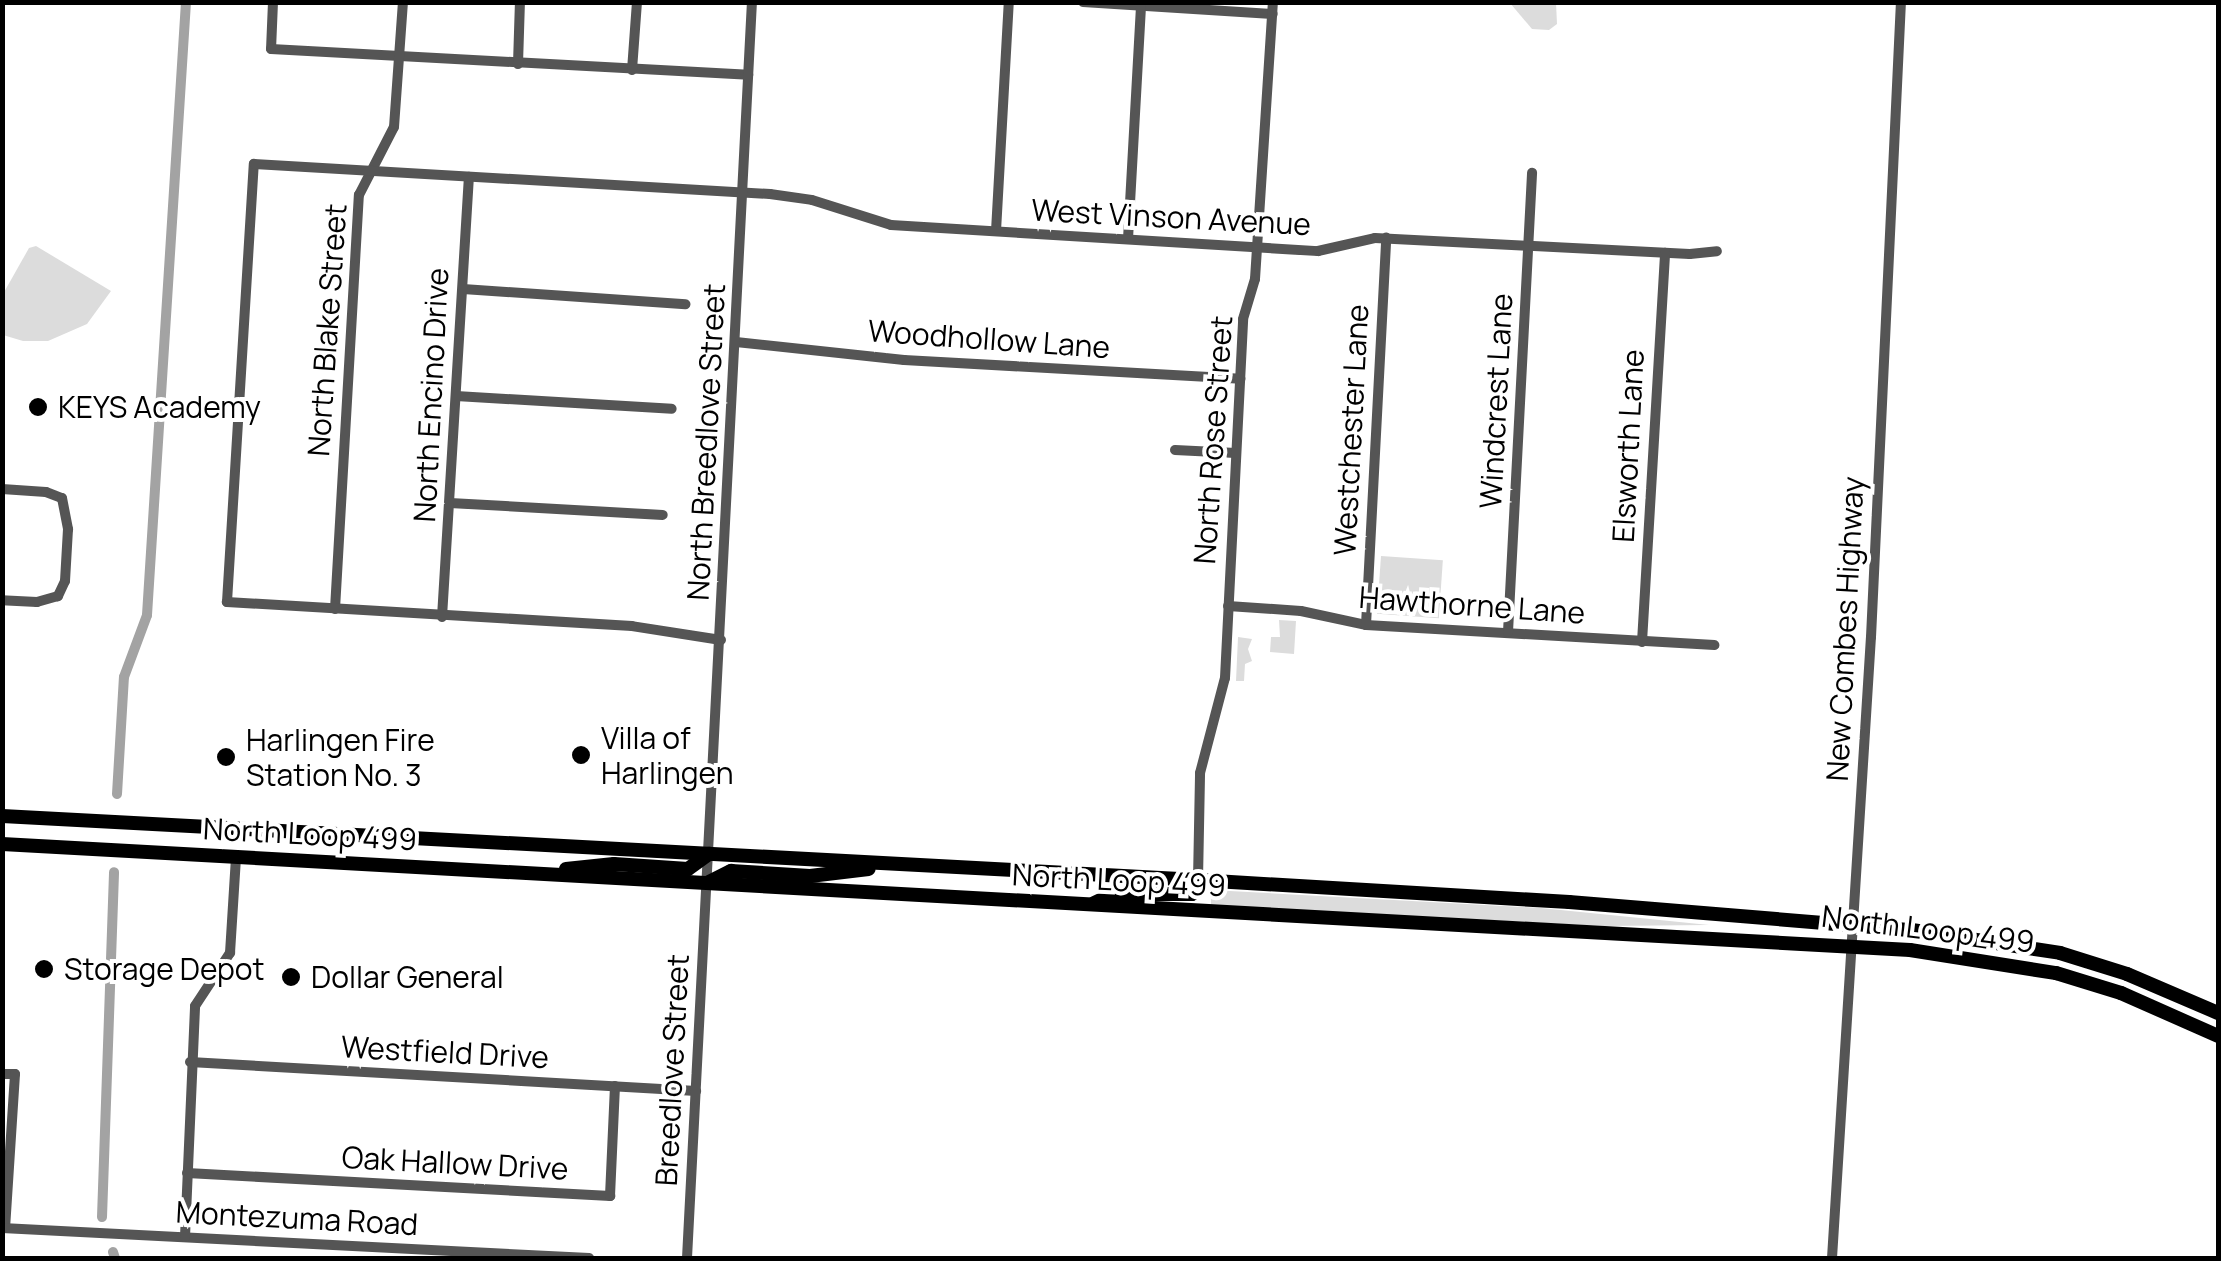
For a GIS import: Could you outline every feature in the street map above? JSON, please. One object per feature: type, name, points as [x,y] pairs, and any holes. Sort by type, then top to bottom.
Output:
[{"type":"main road","name":"North Loop 499","points":[[2,816],[1198,880],[1950,934],[2060,953],[2128,974],[2218,1013]]},
{"type":"main road","points":[[236,858],[237,828]]},
{"type":"main road","name":"North Loop 499","points":[[2,844],[1851,946],[1967,956],[2056,972],[2120,993],[2218,1036]]},
{"type":"main road","points":[[525,874],[614,864],[688,869],[709,854]]},
{"type":"main road","points":[[708,884],[730,871],[810,876],[900,864]]},
{"type":"main road","points":[[1088,905],[1113,894],[1192,894],[1198,880]]},
{"type":"street","points":[[273,2],[270,49],[748,74]]},
{"type":"street","name":"North Blake Street","points":[[336,608],[356,220],[359,194],[394,127],[403,2]]},
{"type":"street","points":[[518,64],[520,2]]},
{"type":"street","points":[[632,70],[637,2]]},
{"type":"street","name":"North Breedlove Street","points":[[708,884],[752,2]]},
{"type":"street","points":[[996,232],[1009,2]]},
{"type":"street","points":[[1083,2],[1273,8]]},
{"type":"street","name":"New Combes Highway","points":[[1832,1258],[1872,637],[1901,2]]},
{"type":"street","points":[[1128,238],[1141,6]]},
{"type":"street","name":"North Rose Street","points":[[1198,880],[1200,773],[1223,696],[1242,319],[1255,278],[1254,247],[1264,178],[1273,8]]},
{"type":"street","name":"West Vinson Avenue","points":[[336,608],[227,602],[254,164],[802,198],[892,225],[1318,252],[1386,238],[1664,253],[1717,250]]},
{"type":"street","name":"Windcrest Lane","points":[[1508,632],[1532,173]]},
{"type":"street","name":"North Encino Drive","points":[[442,617],[469,177]]},
{"type":"street","name":"Westchester Lane","points":[[1366,625],[1386,238]]},
{"type":"street","name":"Elsworth Lane","points":[[1642,642],[1664,253]]},
{"type":"street","points":[[463,289],[685,304]]},
{"type":"street","name":"Woodhollow Lane","points":[[736,342],[904,360],[1240,379]]},
{"type":"street","points":[[456,396],[672,409]]},
{"type":"street","points":[[1175,450],[1236,453]]},
{"type":"street","points":[[2,489],[46,492],[62,498],[68,529],[65,581],[58,596],[37,602],[2,600]]},
{"type":"street","points":[[450,502],[664,515]]},
{"type":"street","name":"Hawthorne Lane","points":[[1228,606],[1301,611],[1366,625],[1714,646]]},
{"type":"street","points":[[336,608],[632,626],[721,640]]},
{"type":"street","points":[[185,1237],[195,1006],[230,953],[236,858]]},
{"type":"street","name":"Breedlove Street","points":[[687,1258],[708,884]]},
{"type":"street","name":"Westfield Drive","points":[[190,1062],[696,1091]]},
{"type":"street","points":[[2,1074],[16,1074],[4,1228]]},
{"type":"street","name":"Oak Hallow Drive","points":[[188,1173],[610,1196],[616,1086]]},
{"type":"street","name":"Montezuma Road","points":[[4,1228],[589,1258]]},
{"type":"shaded area","points":[[1510,3],[1556,3],[1557,24],[1549,30],[1532,29]]},
{"type":"shaded area","points":[[36,246],[111,291],[87,324],[48,341],[23,341],[3,335],[3,294],[29,248]]},
{"type":"shaded area","points":[[1381,556],[1443,560],[1439,618],[1377,614]]},
{"type":"shaded area","points":[[1279,620],[1296,621],[1294,654],[1270,652],[1271,637],[1280,637]]},
{"type":"shaded area","points":[[1238,637],[1252,639],[1248,649],[1252,661],[1245,664],[1244,681],[1236,681]]},
{"type":"shaded area","points":[[1211,890],[1541,908],[1709,925],[1605,926],[1211,906]]},
{"type":"waterway","points":[[117,794],[124,677],[147,615],[186,2]]},
{"type":"waterway","points":[[102,1217],[114,872]]},
{"type":"waterway","points":[[113,1252],[115,1258]]},
{"type":"place","name":"KEYS Academy","points":[[38,407]]},
{"type":"place","name":"Villa of Harlingen","points":[[581,755]]},
{"type":"place","name":"Harlingen Fire Station No. 3","points":[[226,757]]},
{"type":"place","name":"Storage Depot","points":[[44,969]]},
{"type":"place","name":"Dollar General","points":[[291,977]]}]
